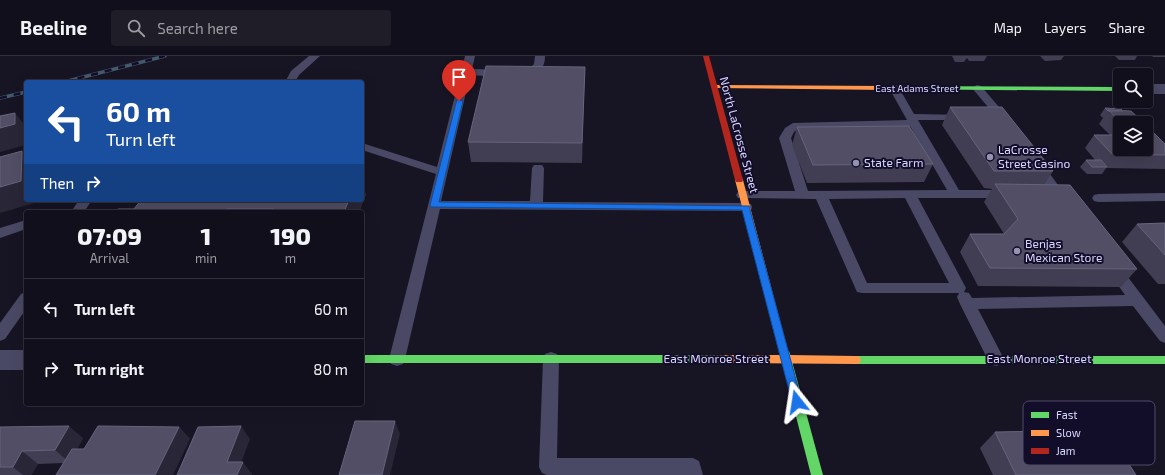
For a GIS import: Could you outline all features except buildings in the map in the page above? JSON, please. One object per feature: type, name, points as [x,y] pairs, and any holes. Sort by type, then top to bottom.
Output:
[{"type":"street","name":"North LaCrosse Street","points":[[706,56],[785,359],[817,475]]},
{"type":"street","name":"East Adams Street","points":[[714,87],[1113,89]]},
{"type":"street","name":"East Monroe Street","points":[[364,359],[1165,360]]},
{"type":"street","points":[[0,360],[24,360]]},
{"type":"lane","points":[[291,80],[295,73],[315,56]]},
{"type":"lane","points":[[397,359],[470,56]]},
{"type":"lane","points":[[466,72],[520,73],[535,69],[540,63],[540,56]]},
{"type":"lane","points":[[894,88],[956,195]]},
{"type":"lane","points":[[977,88],[1010,129]]},
{"type":"lane","points":[[803,195],[785,138],[789,130],[797,125],[1001,116]]},
{"type":"lane","points":[[364,147],[442,172]]},
{"type":"lane","points":[[1029,154],[1071,212]]},
{"type":"lane","points":[[536,206],[538,168]]},
{"type":"lane","points":[[742,195],[997,194]]},
{"type":"lane","points":[[821,195],[862,288],[959,288]]},
{"type":"lane","points":[[910,195],[996,359]]},
{"type":"lane","points":[[1098,198],[1165,197]]},
{"type":"lane","points":[[434,205],[746,208]]},
{"type":"lane","points":[[0,233],[24,225]]},
{"type":"lane","points":[[1104,256],[1165,337]]},
{"type":"lane","points":[[967,304],[1137,300]]},
{"type":"lane","points":[[0,335],[24,301]]},
{"type":"lane","points":[[551,359],[548,467],[693,467],[694,475]]},
{"type":"railway","points":[[72,80],[165,56]]},
{"type":"railway","points":[[0,98],[24,92]]},
{"type":"traffic: fast","points":[[886,88],[1113,89]]},
{"type":"traffic: fast","points":[[785,354],[817,475]]},
{"type":"traffic: fast","points":[[364,359],[717,359]]},
{"type":"traffic: fast","points":[[856,360],[1165,360]]},
{"type":"traffic: slow","points":[[714,87],[886,88]]},
{"type":"traffic: slow","points":[[739,180],[785,354]]},
{"type":"traffic: slow","points":[[717,359],[856,360]]},
{"type":"traffic: jam","points":[[706,56],[739,180]]},
{"type":"place","name":"LaCrosse Street Casino","points":[[990,157]]},
{"type":"place","name":"State Farm","points":[[856,163]]},
{"type":"place","name":"Benjas Mexican Store","points":[[1017,251]]},
{"type":"route","points":[[459,101],[434,205],[746,208],[797,402]]}]
